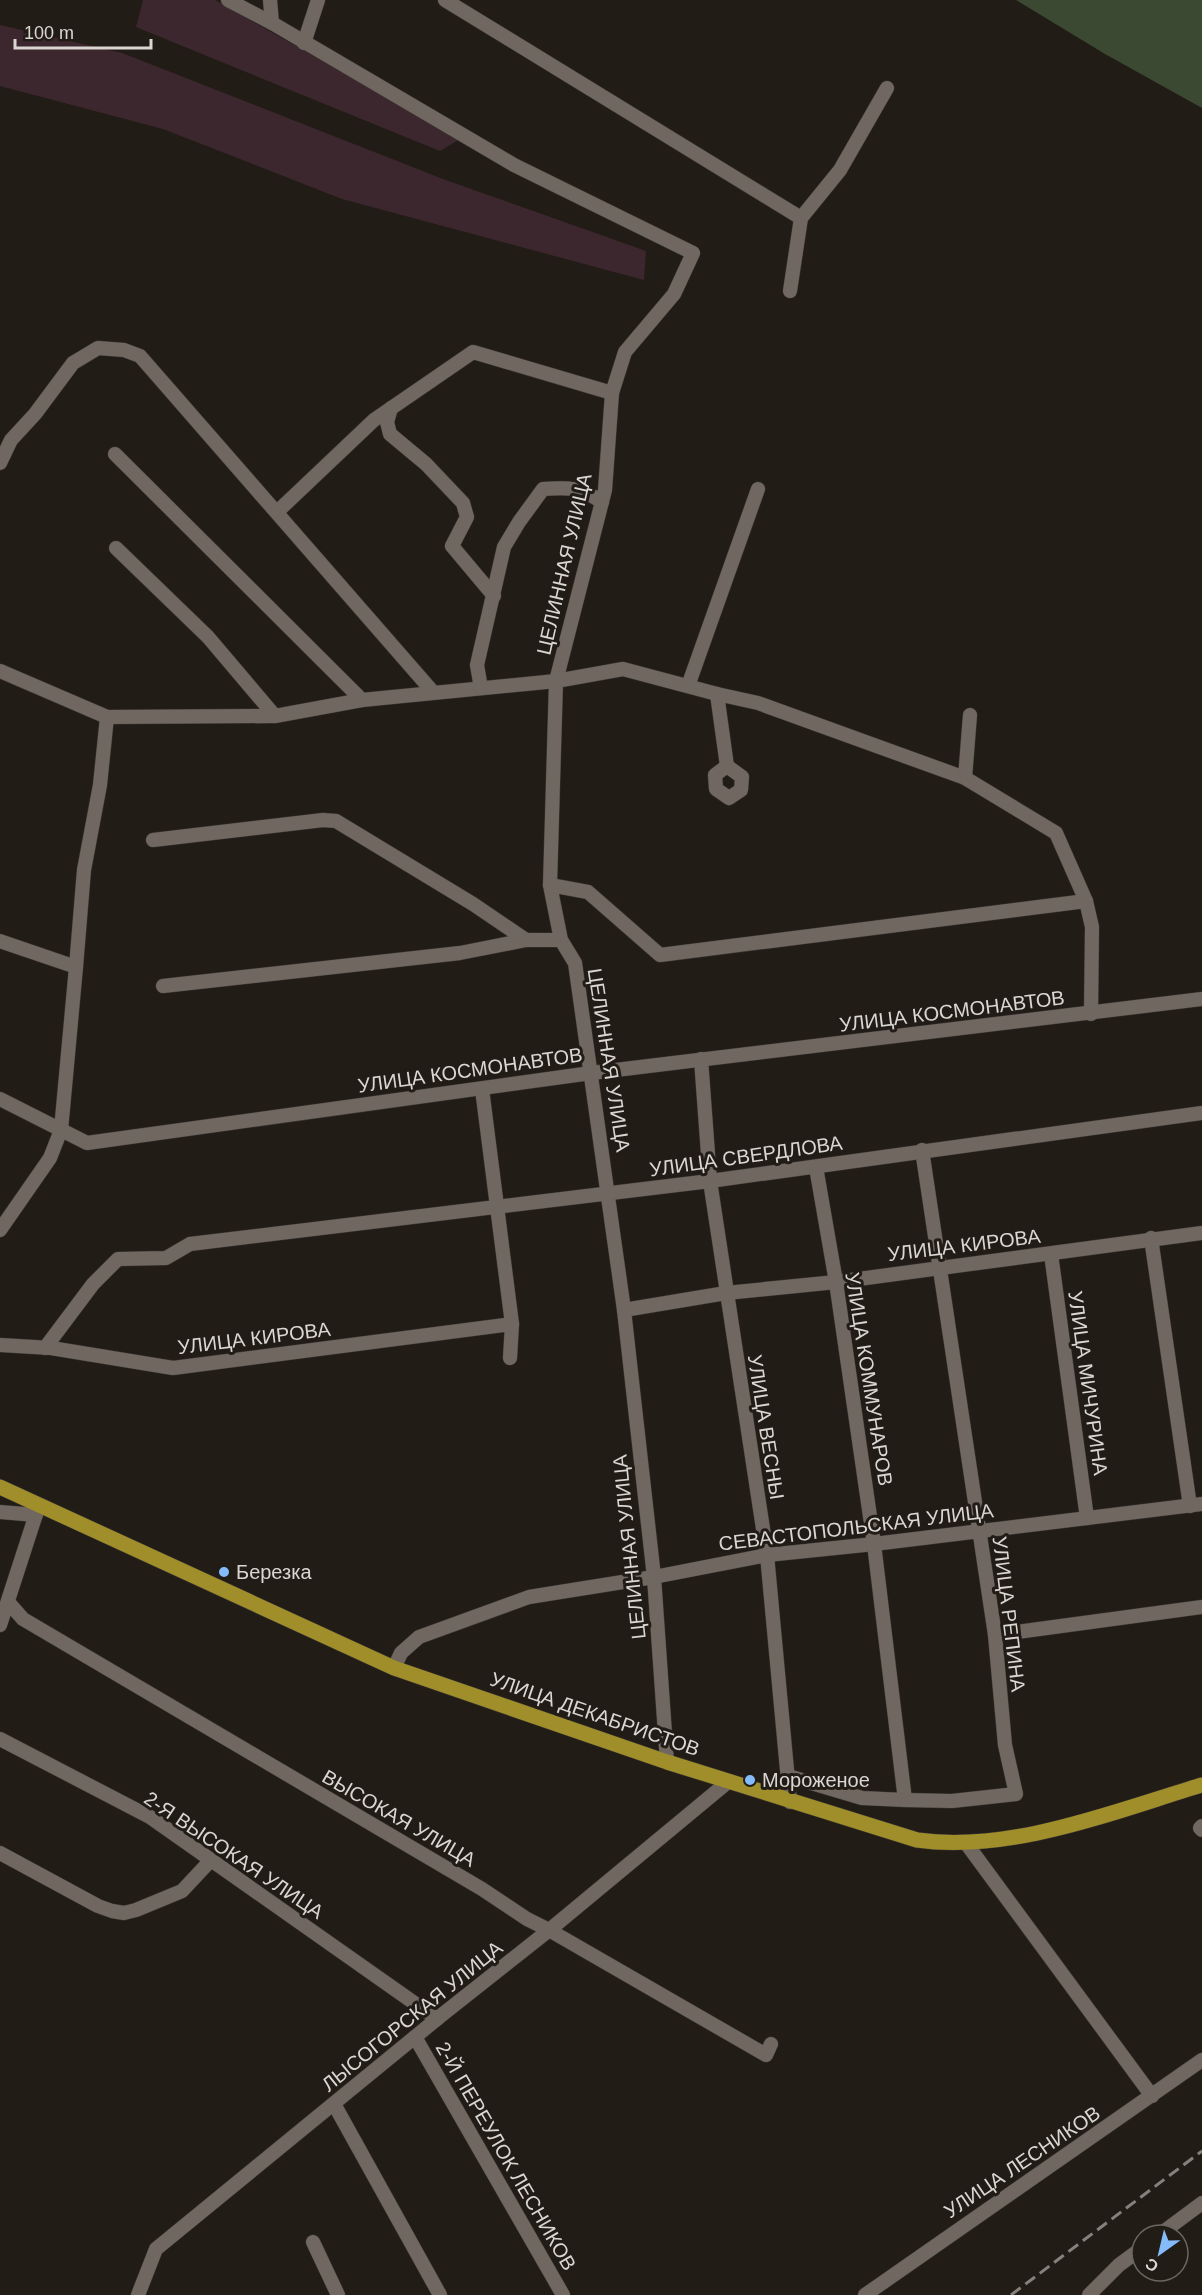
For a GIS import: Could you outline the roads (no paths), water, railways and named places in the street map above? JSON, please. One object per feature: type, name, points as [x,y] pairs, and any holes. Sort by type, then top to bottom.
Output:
[{"type":"main road","name":"УЛИЦА ДЕКАБРИСТОВ","points":[[0,1487],[37,1510],[394,1668],[667,1762],[917,1840],[946,1844],[995,1841],[1066,1825],[1202,1785]]},
{"type":"street","points":[[228,0],[304,43],[318,0]]},
{"type":"street","points":[[270,0],[272,23]]},
{"type":"street","points":[[445,0],[801,218]]},
{"type":"street","name":"ЦЕЛИННАЯ УЛИЦА","points":[[304,43],[514,165],[693,253],[674,294],[625,352],[612,393],[605,490],[556,681],[550,885],[561,940],[575,963],[609,1192],[654,1577],[667,1762]]},
{"type":"street","points":[[790,291],[801,218],[840,170],[887,88]]},
{"type":"street","points":[[0,463],[11,440],[35,414],[73,363],[98,348],[123,350],[140,356],[278,511],[433,692]]},
{"type":"street","points":[[278,511],[374,420],[473,352],[612,393]]},
{"type":"street","points":[[391,408],[387,422],[390,434],[426,464],[463,503],[467,517],[452,546],[494,596]]},
{"type":"street","points":[[115,454],[362,700]]},
{"type":"street","points":[[481,688],[477,665],[504,547],[519,522],[543,489],[568,487],[587,492],[602,502]]},
{"type":"street","points":[[688,686],[758,489]]},
{"type":"street","points":[[116,548],[207,637],[275,716]]},
{"type":"street","points":[[0,671],[107,717],[275,716],[362,700],[556,681],[623,669],[758,704],[965,778],[1056,833],[1086,901],[1092,927],[1090,1014]]},
{"type":"street","points":[[717,694],[727,766]]},
{"type":"street","points":[[965,778],[970,715]]},
{"type":"street","points":[[0,1230],[50,1158],[61,1130],[84,870],[100,785],[107,717]]},
{"type":"street","points":[[153,840],[323,820],[336,821],[526,939]]},
{"type":"street","points":[[550,885],[588,892],[660,955],[1086,901]]},
{"type":"street","points":[[163,986],[460,953],[526,939],[561,940]]},
{"type":"street","points":[[0,941],[76,967]]},
{"type":"street","name":"УЛИЦА КОСМОНАВТОВ","points":[[0,1099],[87,1143],[591,1073],[1202,999]]},
{"type":"street","name":"УЛИЦА ВЕСНЫ","points":[[701,1059],[710,1181],[766,1555],[790,1802]]},
{"type":"street","points":[[482,1089],[512,1324],[510,1358]]},
{"type":"street","name":"УЛИЦА СВЕРДЛОВА","points":[[45,1348],[93,1284],[118,1259],[166,1257],[190,1244],[710,1181],[1202,1113]]},
{"type":"street","name":"УЛИЦА РЕПИНА","points":[[905,1800],[952,1802],[1016,1794],[1005,1745],[995,1635],[922,1150]]},
{"type":"street","name":"УЛИЦА КОММУНАРОВ","points":[[816,1167],[836,1282],[874,1545],[905,1800]]},
{"type":"street","name":"УЛИЦА КИРОВА","points":[[624,1310],[726,1293],[836,1282],[1051,1254],[1151,1238],[1202,1233]]},
{"type":"street","points":[[1151,1238],[1196,1505]]},
{"type":"street","name":"УЛИЦА МИЧУРИНА","points":[[1051,1254],[1087,1518]]},
{"type":"street","name":"УЛИЦА КИРОВА","points":[[0,1345],[45,1348],[173,1368],[512,1324]]},
{"type":"street","name":"СЕВАСТОПОЛЬСКАЯ УЛИЦА","points":[[394,1668],[401,1653],[419,1637],[529,1597],[654,1577],[766,1555],[874,1545],[1196,1505]]},
{"type":"street","points":[[0,1512],[37,1510],[0,1625]]},
{"type":"street","name":"ВЫСОКАЯ УЛИЦА","points":[[8,1602],[23,1619],[482,1889],[527,1919],[766,2055],[771,2044]]},
{"type":"street","points":[[995,1635],[1202,1606]]},
{"type":"street","points":[[0,1625],[23,1619]]},
{"type":"street","name":"2-Я ВЫСОКАЯ УЛИЦА","points":[[0,1739],[150,1817],[436,2019]]},
{"type":"street","points":[[788,1776],[862,1798],[905,1800]]},
{"type":"street","name":"ЛЫСОГОРСКАЯ УЛИЦА","points":[[138,2295],[156,2248],[729,1781]]},
{"type":"street","points":[[966,1843],[1152,2096]]},
{"type":"street","points":[[0,1852],[98,1906],[124,1913],[182,1891],[211,1860]]},
{"type":"street","name":"2-Й ПЕРЕУЛОК ЛЕСНИКОВ","points":[[415,2037],[563,2295]]},
{"type":"street","name":"УЛИЦА ЛЕСНИКОВ","points":[[865,2295],[1202,2060]]},
{"type":"street","points":[[334,2104],[440,2295]]},
{"type":"street","points":[[1175,2223],[1202,2203]]},
{"type":"street","points":[[313,2242],[338,2295]]},
{"type":"street","points":[[1089,2295],[1130,2257]]},
{"type":"railway","points":[[1011,2295],[1202,2151]]},
{"type":"place","name":"Березка","points":[[224,1572]]},
{"type":"place","name":"Мороженое","points":[[750,1780]]}]
